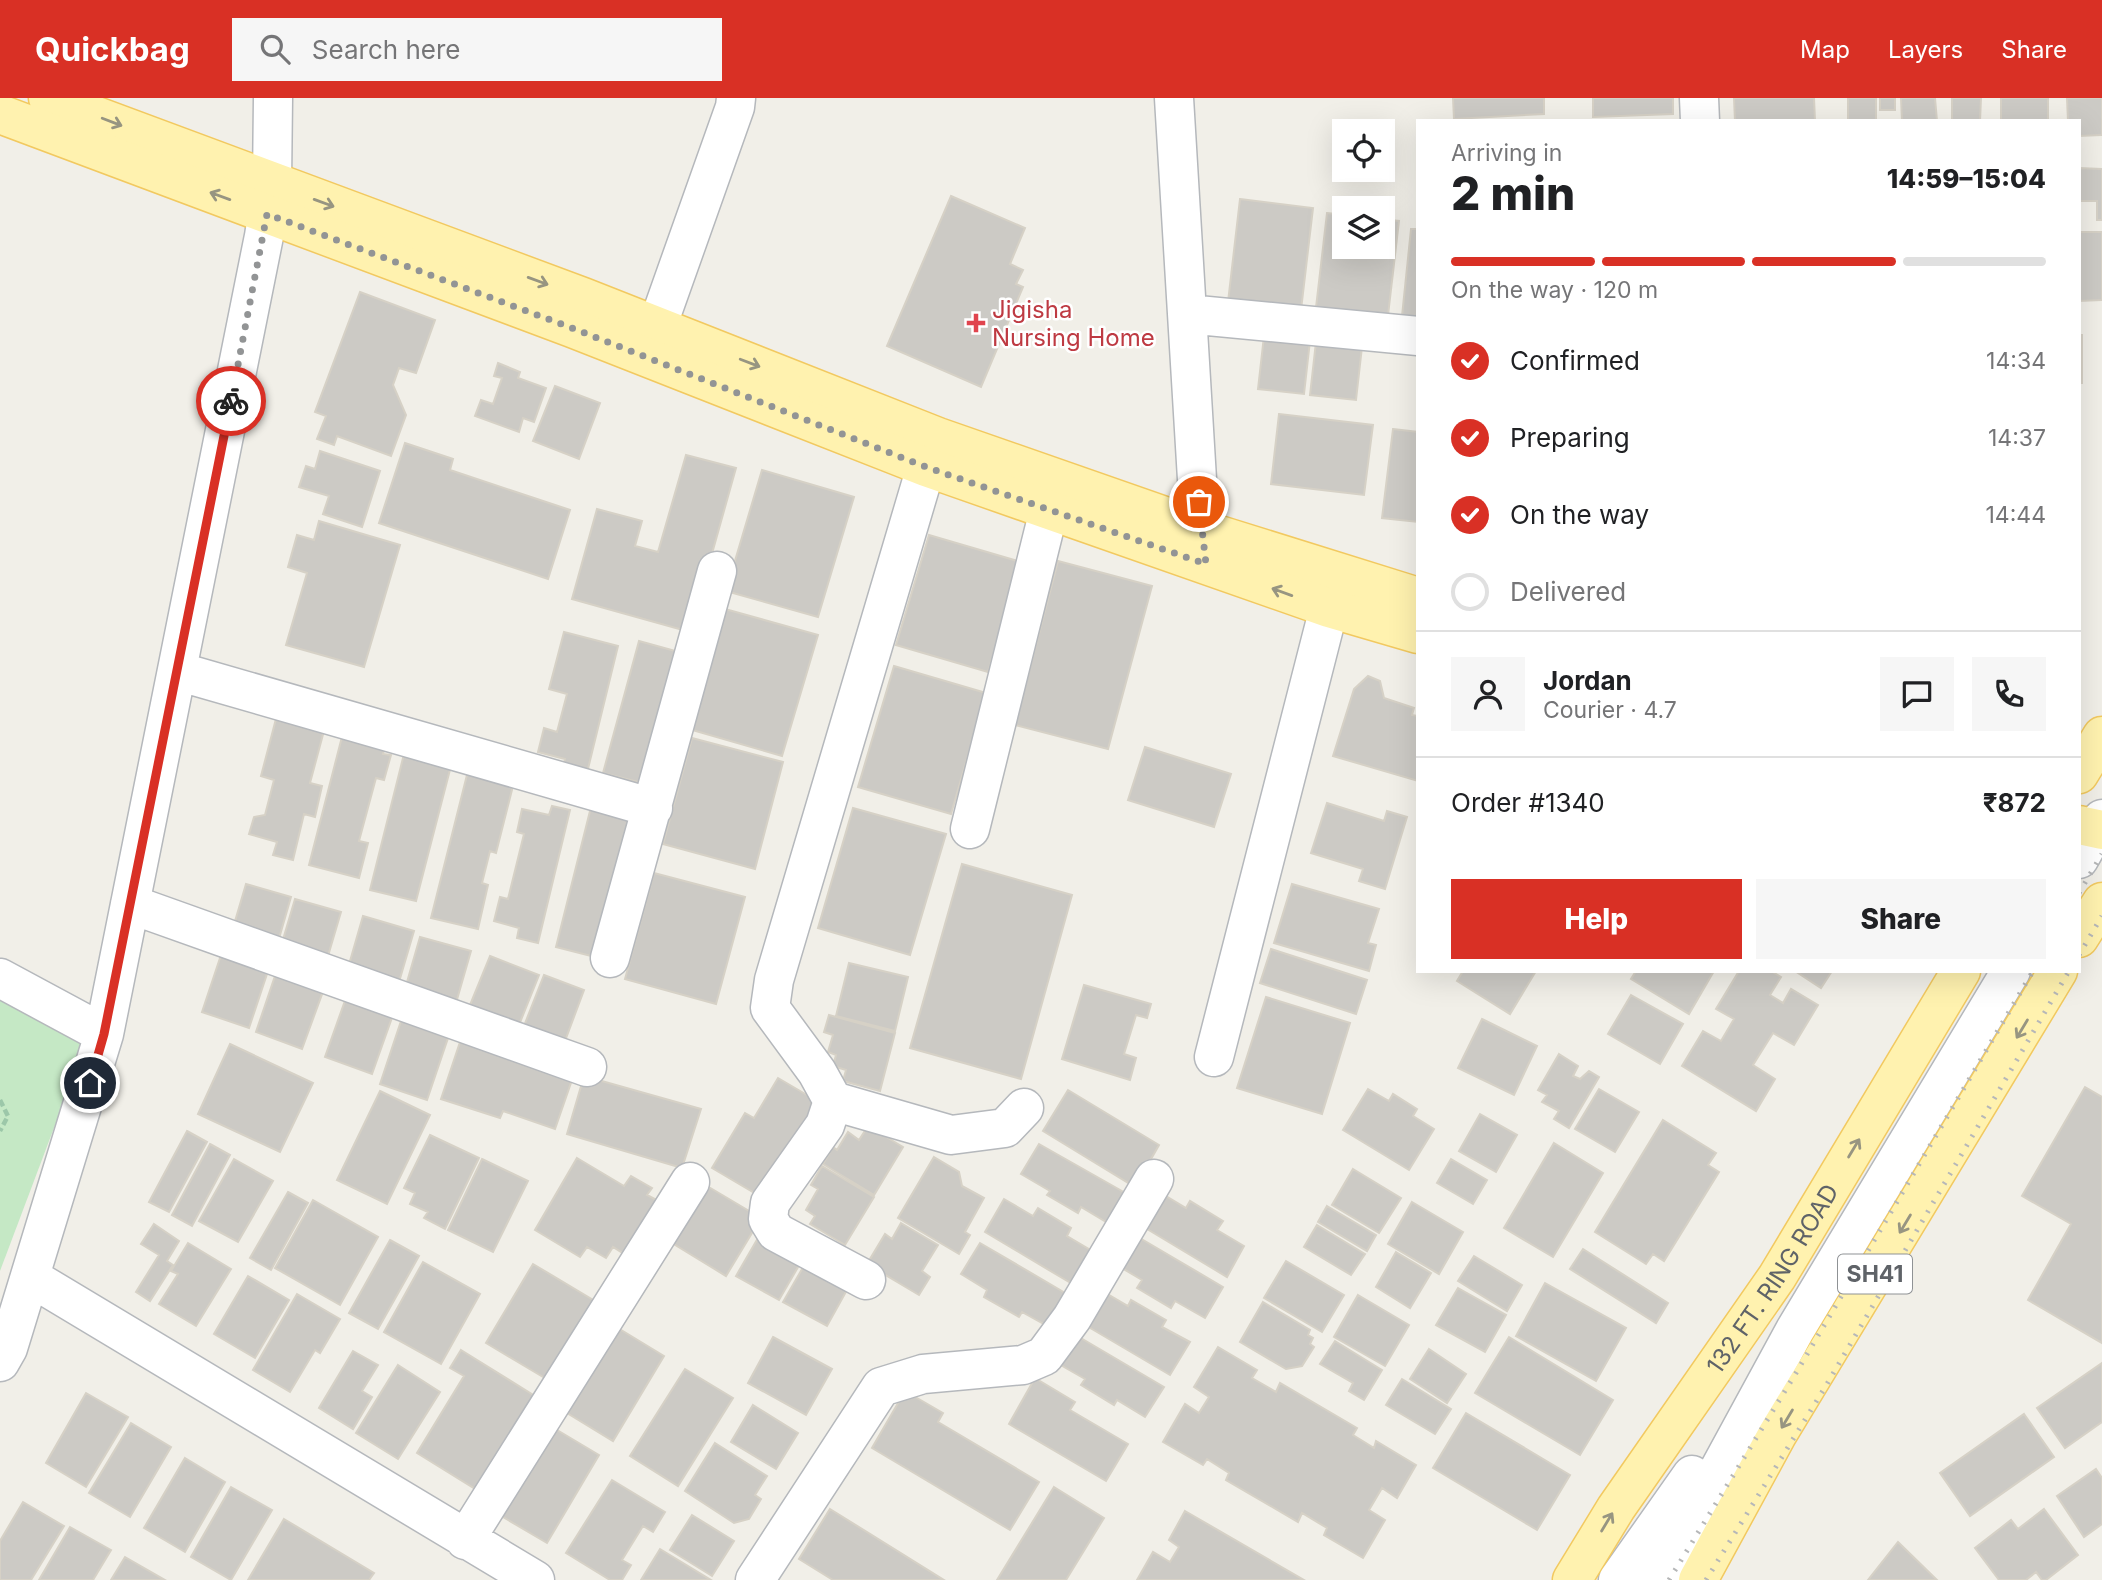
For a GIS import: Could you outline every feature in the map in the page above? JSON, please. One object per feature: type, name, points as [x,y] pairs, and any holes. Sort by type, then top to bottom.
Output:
[{"type":"main road","points":[[48,98],[270,199],[572,328],[926,467],[1049,510],[1416,597]]},
{"type":"main road","points":[[0,114],[583,297],[938,437],[1203,546],[1329,608],[1416,633]]},
{"type":"main road","points":[[2081,771],[2102,736]]},
{"type":"main road","points":[[2081,782],[2102,787]]},
{"type":"main road","points":[[2081,935],[2102,902]]},
{"type":"main road","name":"132 FT. RING ROAD","points":[[1572,1580],[1616,1508],[1777,1277],[1960,973]]},
{"type":"main road","name":"SH41","points":[[1703,1578],[1777,1435],[2057,973]]},
{"type":"street","points":[[0,1362],[8,1348],[104,1034],[270,199],[273,98]]},
{"type":"street","points":[[657,327],[736,98]]},
{"type":"street","points":[[1174,98],[1203,546]]},
{"type":"street","points":[[1699,98],[1700,119]]},
{"type":"street","points":[[1187,314],[1416,336]]},
{"type":"street","points":[[926,467],[774,980],[770,1008],[817,1072],[833,1101],[951,1135],[1004,1128],[1024,1108]]},
{"type":"street","points":[[970,829],[1049,510]]},
{"type":"street","points":[[610,958],[717,571]]},
{"type":"street","points":[[1214,1057],[1329,608]]},
{"type":"street","points":[[177,671],[653,808]]},
{"type":"street","points":[[130,904],[587,1067]]},
{"type":"street","points":[[1659,1580],[1795,1330],[2010,973]]},
{"type":"street","points":[[0,978],[104,1034]]},
{"type":"street","points":[[833,1101],[825,1125],[770,1203],[768,1219],[776,1232],[866,1280]]},
{"type":"street","points":[[755,1580],[881,1387],[923,1374],[1023,1365],[1044,1356],[1072,1318],[1154,1179]]},
{"type":"street","points":[[466,1540],[690,1182]]},
{"type":"street","points":[[30,1277],[535,1580]]},
{"type":"street","points":[[1618,1580],[1795,1330]]},
{"type":"path","points":[[0,1100],[8,1116],[0,1131]]},
{"type":"green space","points":[[0,993],[89,1035],[0,1271]]},
{"type":"building","points":[[1453,98],[1544,98],[1544,114],[1454,119]]},
{"type":"building","points":[[1593,98],[1673,98],[1673,114],[1593,117]]},
{"type":"building","points":[[1734,98],[1814,98],[1815,119],[1735,119]]},
{"type":"building","points":[[1848,98],[1876,98],[1876,119],[1848,119]]},
{"type":"building","points":[[1880,98],[1895,98],[1895,110],[1880,110]]},
{"type":"building","points":[[1901,98],[1935,98],[1937,119],[1902,119]]},
{"type":"building","points":[[1952,98],[1981,98],[1980,119],[1952,119]]},
{"type":"building","points":[[2001,98],[2048,98],[2048,119],[2001,119]]},
{"type":"building","points":[[2067,98],[2102,98],[2102,135],[2081,136],[2081,119],[2068,119]]},
{"type":"building","points":[[2081,168],[2102,169],[2102,220],[2097,220],[2097,201],[2081,201]]},
{"type":"building","points":[[951,196],[1025,228],[1010,264],[1023,270],[1016,284],[1023,287],[981,387],[887,346]]},
{"type":"building","points":[[1240,199],[1313,208],[1301,310],[1228,302]]},
{"type":"building","points":[[1327,213],[1332,214],[1332,259],[1395,259],[1387,324],[1315,316]]},
{"type":"building","points":[[1395,221],[1399,221],[1395,255]]},
{"type":"building","points":[[1411,229],[1416,229],[1416,327],[1401,326]]},
{"type":"building","points":[[2081,232],[2102,232],[2102,300],[2081,301]]},
{"type":"building","points":[[360,292],[435,320],[416,373],[399,368],[393,385],[406,415],[391,456],[337,436],[334,445],[317,439],[326,416],[315,412]]},
{"type":"building","points":[[1265,327],[1311,332],[1304,394],[1258,389]]},
{"type":"building","points":[[1317,333],[1363,338],[1356,400],[1310,395]]},
{"type":"building","points":[[2081,335],[2082,335],[2081,383]]},
{"type":"building","points":[[498,363],[520,372],[518,378],[546,388],[534,422],[523,418],[519,432],[475,416],[481,400],[493,404],[502,378],[494,376]]},
{"type":"building","points":[[555,386],[600,403],[579,459],[533,441]]},
{"type":"building","points":[[1279,414],[1373,425],[1364,495],[1271,484]]},
{"type":"building","points":[[1393,429],[1416,432],[1416,522],[1382,518]]},
{"type":"building","points":[[405,443],[453,459],[450,470],[570,510],[548,579],[379,523]]},
{"type":"building","points":[[320,451],[380,471],[362,527],[323,514],[329,496],[299,487],[306,466],[315,469]]},
{"type":"building","points":[[686,455],[736,468],[690,632],[572,599],[597,509],[642,521],[635,546],[658,552]]},
{"type":"building","points":[[762,470],[854,497],[818,617],[726,591]]},
{"type":"building","points":[[319,521],[400,545],[364,667],[286,645],[307,573],[288,567],[297,535],[314,540]]},
{"type":"building","points":[[929,535],[1021,562],[988,672],[896,645]]},
{"type":"building","points":[[1058,561],[1152,586],[1108,749],[1015,725]]},
{"type":"building","points":[[725,609],[818,635],[782,756],[689,729]]},
{"type":"building","points":[[564,632],[618,646],[586,777],[562,771],[565,759],[538,752],[544,728],[557,732],[567,694],[549,689]]},
{"type":"building","points":[[639,641],[686,654],[650,785],[603,773]]},
{"type":"building","points":[[894,666],[986,693],[951,814],[858,787]]},
{"type":"building","points":[[1368,676],[1380,681],[1384,698],[1414,708],[1412,715],[1416,716],[1416,780],[1333,756],[1354,689]]},
{"type":"building","points":[[277,715],[325,727],[310,783],[322,786],[315,817],[304,814],[293,860],[273,855],[277,842],[249,834],[254,817],[265,815],[274,780],[261,776]]},
{"type":"building","points":[[344,729],[387,740],[383,754],[391,755],[384,780],[376,778],[359,841],[368,843],[359,878],[309,865]]},
{"type":"building","points":[[692,738],[783,762],[755,869],[663,844]]},
{"type":"building","points":[[1145,747],[1231,774],[1214,827],[1128,800]]},
{"type":"building","points":[[405,750],[452,762],[416,901],[370,890]]},
{"type":"building","points":[[469,767],[515,778],[496,853],[490,851],[482,883],[488,885],[478,929],[431,918]]},
{"type":"building","points":[[1327,803],[1384,821],[1387,811],[1407,817],[1385,889],[1359,881],[1363,869],[1311,853]]},
{"type":"building","points":[[552,806],[570,810],[538,943],[517,938],[519,928],[494,921],[500,897],[508,899],[524,834],[517,832],[522,809],[549,815]]},
{"type":"building","points":[[591,807],[638,819],[603,959],[556,947]]},
{"type":"building","points":[[853,808],[946,834],[910,955],[818,928]]},
{"type":"building","points":[[962,864],[1072,895],[1021,1079],[910,1048]]},
{"type":"building","points":[[654,873],[745,897],[716,1004],[625,979]]},
{"type":"building","points":[[246,884],[291,897],[278,942],[233,928]]},
{"type":"building","points":[[1292,884],[1379,909],[1368,943],[1376,945],[1369,971],[1274,943]]},
{"type":"building","points":[[295,899],[341,912],[328,956],[282,943]]},
{"type":"building","points":[[363,916],[414,931],[399,982],[348,968]]},
{"type":"building","points":[[420,937],[471,951],[456,1003],[405,989]]},
{"type":"building","points":[[223,949],[270,965],[249,1028],[202,1012]]},
{"type":"building","points":[[1271,949],[1367,980],[1356,1014],[1260,983]]},
{"type":"building","points":[[490,956],[539,975],[519,1025],[470,1005]]},
{"type":"building","points":[[849,963],[908,977],[895,1031],[836,1016]]},
{"type":"building","points":[[277,970],[325,986],[302,1049],[256,1032]]},
{"type":"building","points":[[1462,973],[1535,973],[1510,1014],[1457,981]]},
{"type":"building","points":[[1635,973],[1713,973],[1689,1014],[1631,979]]},
{"type":"building","points":[[1738,973],[1774,973],[1781,977],[1770,995],[1783,1003],[1791,989],[1818,1005],[1794,1045],[1773,1033],[1753,1065],[1775,1079],[1756,1111],[1682,1066],[1703,1031],[1721,1041],[1734,1019],[1716,1009]]},
{"type":"building","points":[[1798,973],[1831,973],[1821,988]]},
{"type":"building","points":[[544,975],[584,990],[565,1041],[524,1026]]},
{"type":"building","points":[[1084,985],[1151,1004],[1147,1018],[1136,1015],[1124,1054],[1136,1058],[1130,1080],[1062,1059]]},
{"type":"building","points":[[347,995],[394,1012],[372,1074],[325,1057]]},
{"type":"building","points":[[1631,995],[1683,1024],[1660,1064],[1608,1034]]},
{"type":"building","points":[[1266,997],[1350,1023],[1322,1114],[1237,1088]]},
{"type":"building","points":[[829,1015],[895,1033],[880,1091],[843,1081],[846,1070],[833,1066],[836,1055],[828,1052],[833,1035],[824,1032]]},
{"type":"building","points":[[1482,1019],[1537,1046],[1514,1095],[1458,1068]]},
{"type":"building","points":[[401,1021],[448,1038],[427,1100],[380,1084]]},
{"type":"building","points":[[462,1036],[574,1074],[555,1129],[503,1111],[500,1118],[441,1099]]},
{"type":"building","points":[[230,1044],[313,1083],[280,1152],[198,1114]]},
{"type":"building","points":[[1559,1054],[1578,1066],[1573,1076],[1580,1079],[1589,1071],[1599,1077],[1569,1128],[1554,1119],[1559,1111],[1542,1102],[1547,1095],[1538,1090]]},
{"type":"building","points":[[584,1076],[701,1109],[682,1168],[567,1134]]},
{"type":"building","points":[[778,1078],[824,1105],[768,1201],[712,1168],[745,1113],[754,1118]]},
{"type":"building","points":[[2085,1087],[2102,1097],[2102,1343],[2028,1300],[2071,1224],[2022,1196]]},
{"type":"building","points":[[1368,1089],[1389,1101],[1393,1094],[1417,1109],[1413,1116],[1434,1129],[1409,1170],[1343,1130]]},
{"type":"building","points":[[1599,1089],[1639,1112],[1615,1152],[1575,1129]]},
{"type":"building","points":[[1068,1090],[1159,1145],[1135,1187],[1043,1131]]},
{"type":"building","points":[[380,1091],[430,1115],[387,1204],[337,1180]]},
{"type":"building","points":[[1480,1114],[1517,1135],[1496,1172],[1459,1151]]},
{"type":"building","points":[[1663,1120],[1716,1153],[1708,1165],[1719,1172],[1664,1261],[1653,1254],[1646,1264],[1595,1232]]},
{"type":"building","points":[[868,1126],[903,1147],[874,1195],[823,1164],[833,1147],[837,1150],[848,1132],[859,1140]]},
{"type":"building","points":[[187,1131],[207,1142],[169,1212],[149,1202]]},
{"type":"building","points":[[430,1135],[479,1158],[445,1229],[424,1218],[428,1212],[410,1204],[415,1193],[404,1188]]},
{"type":"building","points":[[1554,1143],[1603,1173],[1553,1257],[1504,1228]]},
{"type":"building","points":[[210,1144],[230,1155],[192,1226],[172,1215]]},
{"type":"building","points":[[1039,1144],[1129,1195],[1111,1225],[1081,1207],[1078,1213],[1047,1195],[1050,1191],[1021,1174]]},
{"type":"building","points":[[934,1157],[959,1172],[962,1186],[984,1198],[965,1232],[970,1235],[959,1254],[898,1218]]},
{"type":"building","points":[[577,1158],[624,1186],[631,1176],[652,1188],[647,1195],[664,1204],[632,1259],[613,1247],[606,1258],[587,1247],[580,1257],[535,1230]]},
{"type":"building","points":[[234,1159],[273,1181],[238,1242],[199,1221]]},
{"type":"building","points":[[482,1159],[528,1181],[493,1252],[448,1230]]},
{"type":"building","points":[[1451,1159],[1487,1180],[1473,1204],[1437,1183]]},
{"type":"building","points":[[822,1166],[874,1197],[845,1245],[810,1224],[815,1216],[806,1210],[818,1189],[811,1185]]},
{"type":"building","points":[[1353,1169],[1401,1198],[1379,1233],[1332,1205]]},
{"type":"building","points":[[702,1183],[761,1218],[726,1276],[667,1240]]},
{"type":"building","points":[[1156,1190],[1186,1208],[1190,1201],[1223,1221],[1217,1230],[1244,1246],[1227,1277],[1137,1223]]},
{"type":"building","points":[[288,1192],[308,1203],[271,1270],[250,1258]]},
{"type":"building","points":[[1004,1199],[1033,1216],[1038,1208],[1071,1228],[1067,1236],[1094,1252],[1074,1285],[985,1232]]},
{"type":"building","points":[[313,1200],[378,1237],[340,1305],[275,1268]]},
{"type":"building","points":[[1412,1202],[1463,1232],[1439,1274],[1388,1244]]},
{"type":"building","points":[[1327,1206],[1376,1235],[1367,1251],[1318,1222]]},
{"type":"building","points":[[901,1223],[938,1245],[922,1271],[930,1277],[919,1295],[867,1264],[885,1234],[892,1239]]},
{"type":"building","points":[[154,1224],[179,1241],[167,1261],[173,1265],[150,1301],[136,1292],[159,1255],[141,1244]]},
{"type":"building","points":[[1317,1225],[1365,1254],[1351,1275],[1304,1247]]},
{"type":"building","points":[[762,1231],[805,1255],[779,1300],[736,1276]]},
{"type":"building","points":[[1133,1234],[1223,1287],[1205,1318],[1175,1301],[1171,1308],[1137,1288],[1142,1280],[1115,1264]]},
{"type":"building","points":[[390,1240],[419,1256],[378,1329],[349,1313]]},
{"type":"building","points":[[188,1243],[231,1269],[196,1326],[159,1304],[178,1274],[171,1271]]},
{"type":"building","points":[[980,1243],[1067,1294],[1049,1327],[1022,1312],[1019,1317],[984,1297],[987,1290],[961,1274]]},
{"type":"building","points":[[1583,1249],[1668,1303],[1656,1323],[1570,1269]]},
{"type":"building","points":[[1396,1252],[1431,1273],[1410,1308],[1376,1287]]},
{"type":"building","points":[[1474,1256],[1522,1285],[1507,1311],[1458,1281]]},
{"type":"building","points":[[809,1257],[852,1281],[827,1326],[783,1302]]},
{"type":"building","points":[[1286,1261],[1344,1295],[1322,1332],[1264,1298]]},
{"type":"building","points":[[423,1262],[480,1294],[441,1364],[384,1332]]},
{"type":"building","points":[[533,1264],[595,1301],[548,1380],[486,1343]]},
{"type":"building","points":[[248,1276],[289,1300],[255,1358],[214,1334]]},
{"type":"building","points":[[1545,1283],[1626,1328],[1596,1381],[1516,1336]]},
{"type":"building","points":[[1458,1288],[1506,1315],[1485,1352],[1436,1325]]},
{"type":"building","points":[[1099,1289],[1128,1306],[1131,1300],[1166,1320],[1162,1327],[1190,1342],[1170,1375],[1080,1322]]},
{"type":"building","points":[[297,1294],[340,1319],[320,1353],[315,1350],[290,1392],[253,1370]]},
{"type":"building","points":[[1358,1295],[1409,1325],[1385,1366],[1334,1337]]},
{"type":"building","points":[[1263,1302],[1310,1330],[1308,1335],[1313,1338],[1310,1344],[1314,1347],[1302,1366],[1286,1369],[1240,1342]]},
{"type":"building","points":[[613,1325],[664,1356],[613,1441],[562,1410]]},
{"type":"building","points":[[1074,1334],[1164,1387],[1145,1417],[1117,1400],[1114,1405],[1081,1385],[1085,1379],[1057,1363]]},
{"type":"building","points":[[773,1337],[832,1369],[806,1415],[748,1383]]},
{"type":"building","points":[[1509,1337],[1613,1400],[1580,1455],[1475,1393]]},
{"type":"building","points":[[1335,1341],[1382,1370],[1364,1400],[1349,1391],[1353,1383],[1320,1364]]},
{"type":"building","points":[[1218,1347],[1257,1370],[1252,1378],[1276,1392],[1280,1383],[1357,1428],[1353,1435],[1374,1448],[1376,1441],[1416,1465],[1397,1498],[1382,1488],[1369,1510],[1385,1520],[1363,1558],[1324,1535],[1327,1528],[1302,1513],[1298,1522],[1226,1480],[1229,1473],[1207,1459],[1203,1465],[1163,1442],[1185,1404],[1199,1413],[1209,1397],[1194,1387]]},
{"type":"building","points":[[1429,1349],[1466,1374],[1447,1403],[1410,1379]]},
{"type":"building","points":[[461,1350],[535,1396],[477,1490],[417,1453],[464,1376],[450,1368]]},
{"type":"building","points":[[353,1351],[378,1365],[362,1391],[372,1397],[353,1429],[319,1408]]},
{"type":"building","points":[[2102,1363],[2102,1422],[2065,1448],[2037,1408]]},
{"type":"building","points":[[398,1365],[440,1392],[398,1459],[356,1433]]},
{"type":"building","points":[[685,1369],[733,1398],[678,1486],[630,1456]]},
{"type":"building","points":[[1035,1378],[1075,1402],[1070,1410],[1128,1444],[1106,1481],[1009,1424]]},
{"type":"building","points":[[1402,1379],[1451,1409],[1435,1434],[1386,1405]]},
{"type":"building","points":[[905,1391],[943,1413],[938,1422],[1039,1482],[1010,1530],[872,1448]]},
{"type":"building","points":[[86,1393],[128,1417],[86,1487],[46,1463]]},
{"type":"building","points":[[753,1405],[798,1433],[776,1469],[731,1442]]},
{"type":"building","points":[[1466,1413],[1570,1475],[1537,1530],[1433,1468]]},
{"type":"building","points":[[2024,1414],[2054,1457],[1970,1516],[1940,1473]]},
{"type":"building","points":[[542,1421],[599,1455],[547,1543],[491,1510]]},
{"type":"building","points":[[131,1423],[171,1447],[130,1517],[89,1493]]},
{"type":"building","points":[[715,1443],[767,1476],[755,1495],[761,1499],[749,1519],[734,1523],[685,1491]]},
{"type":"building","points":[[185,1458],[225,1482],[185,1552],[144,1528]]},
{"type":"building","points":[[2096,1469],[2102,1478],[2102,1524],[2084,1537],[2057,1496]]},
{"type":"building","points":[[612,1480],[665,1512],[653,1532],[643,1526],[622,1560],[631,1565],[622,1580],[610,1580],[566,1553]]},
{"type":"building","points":[[231,1487],[272,1510],[231,1580],[191,1557]]},
{"type":"building","points":[[1054,1487],[1104,1518],[1066,1580],[997,1580]]},
{"type":"building","points":[[23,1502],[64,1526],[31,1580],[0,1580],[0,1541]]},
{"type":"building","points":[[830,1509],[944,1580],[833,1580],[799,1559]]},
{"type":"building","points":[[2044,1509],[2078,1555],[2046,1580],[2042,1580],[2036,1572],[2026,1580],[1999,1580],[1975,1548],[2011,1520],[2018,1529]]},
{"type":"building","points":[[1185,1511],[1304,1580],[1137,1580],[1153,1552],[1170,1562],[1179,1547],[1169,1540]]},
{"type":"building","points":[[692,1515],[734,1541],[712,1576],[670,1550]]},
{"type":"building","points":[[284,1519],[374,1573],[369,1580],[248,1580]]},
{"type":"building","points":[[70,1527],[111,1550],[93,1580],[39,1580]]},
{"type":"building","points":[[1898,1542],[1937,1580],[1868,1580]]},
{"type":"building","points":[[660,1549],[711,1580],[641,1580]]},
{"type":"building","points":[[125,1557],[165,1580],[111,1580]]},
{"type":"railway","points":[[2081,890],[2102,854]]},
{"type":"railway","points":[[2081,952],[2102,916]]},
{"type":"railway","points":[[1669,1580],[1796,1373],[2032,973]]},
{"type":"railway","points":[[1706,1580],[1824,1389],[2068,973]]},
{"type":"way so far","points":[[231,401],[267,214],[572,328],[926,467],[1206,564],[1199,502]]},
{"type":"place","name":"Jigisha Nursing Home","points":[[976,323]]},
{"type":"route","points":[[90,1083],[104,1034],[231,401]]}]
